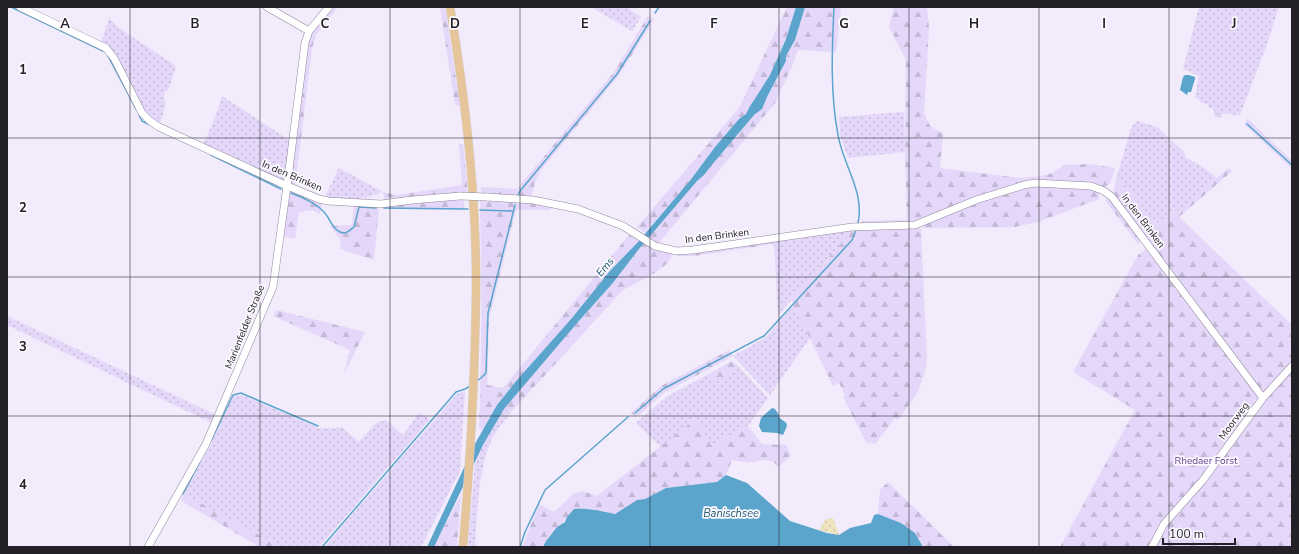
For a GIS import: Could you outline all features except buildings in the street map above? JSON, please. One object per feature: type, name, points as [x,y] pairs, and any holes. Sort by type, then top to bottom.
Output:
[{"type":"main road","points":[[450,7],[468,126],[473,204],[476,292],[472,416],[463,547]]},
{"type":"street","name":"In den Brinken","points":[[20,7],[106,48],[114,58],[142,113],[159,127],[288,186],[319,199],[328,201],[381,204],[460,196],[533,200],[572,208],[623,226],[639,235],[648,243],[676,251],[693,250],[852,227],[915,225],[976,200],[1024,184],[1035,183],[1092,186],[1112,197],[1263,398]]},
{"type":"street","points":[[267,7],[309,31]]},
{"type":"street","name":"Marienfelder Straße","points":[[148,547],[206,444],[272,290],[288,186],[305,43],[309,31],[329,7]]},
{"type":"street","name":"Moorweg","points":[[1152,547],[1164,524],[1203,480],[1263,398],[1292,366]]},
{"type":"green space","points":[[332,7],[338,7],[316,35],[312,48],[295,187],[290,184],[307,45],[314,30]]},
{"type":"green space","points":[[440,7],[445,7],[460,105],[455,105]]},
{"type":"green space","points":[[591,7],[626,7],[641,17],[632,31]]},
{"type":"green space","points":[[787,7],[796,7],[786,39],[770,75],[746,114],[739,119],[715,147],[692,178],[645,233],[637,227],[739,108]]},
{"type":"green space","points":[[805,7],[841,7],[836,52],[798,50],[775,103],[658,244],[649,237],[762,106],[786,61],[786,56],[795,40]]},
{"type":"green space","points":[[894,7],[927,7],[929,28],[924,113],[930,126],[943,134],[940,168],[1020,178],[1053,173],[1065,165],[1090,164],[1115,168],[1110,184],[1104,187],[1098,186],[1099,199],[1038,222],[1015,227],[924,228],[923,219],[911,222],[862,224],[862,221],[907,220],[905,152],[906,60],[889,27]]},
{"type":"green space","points":[[1199,7],[1279,7],[1266,47],[1240,115],[1222,114],[1221,118],[1214,116],[1214,109],[1209,108],[1209,105],[1200,102],[1201,101],[1195,98],[1199,76],[1183,69]]},
{"type":"green space","points":[[648,16],[654,19],[620,74],[541,170],[529,198],[482,194],[481,187],[517,189],[614,72]]},
{"type":"green space","points":[[109,18],[119,28],[176,66],[169,89],[165,92],[164,99],[166,104],[160,124],[147,115],[101,43]]},
{"type":"green space","points":[[222,96],[289,140],[285,179],[280,181],[203,145],[216,115]]},
{"type":"green space","points":[[904,112],[905,152],[848,158],[840,135],[839,117]]},
{"type":"green space","points":[[1248,119],[1292,161],[1292,169],[1244,124]]},
{"type":"green space","points":[[1137,121],[1157,127],[1185,153],[1185,157],[1207,170],[1217,178],[1175,213],[1172,211],[1156,224],[1117,176],[1131,128]]},
{"type":"green space","points":[[459,144],[463,144],[468,194],[385,201],[383,192],[397,195],[462,185]]},
{"type":"green space","points":[[339,168],[383,192],[359,200],[324,199]]},
{"type":"green space","name":"Rhedaer Forst","points":[[1229,168],[1232,171],[1179,217],[1292,325],[1292,547],[1165,547],[1150,545],[1149,547],[1060,547],[1135,410],[1073,372],[1138,255],[1151,245],[1113,193],[1117,176],[1156,224],[1172,211],[1175,213]]},
{"type":"green space","points":[[292,191],[322,204],[320,214],[313,210],[299,212],[295,239],[283,236],[289,193]]},
{"type":"green space","points":[[1109,197],[1141,239],[1138,244],[1105,200]]},
{"type":"green space","points":[[440,200],[464,200],[464,210],[383,209],[384,206]]},
{"type":"green space","points":[[480,201],[524,202],[551,206],[551,210],[516,210],[489,319],[487,385],[503,388],[629,235],[639,241],[609,272],[572,318],[517,380],[497,405],[483,430],[479,428],[481,371]]},
{"type":"green space","points":[[354,205],[376,206],[379,210],[374,260],[340,249],[341,240],[330,226],[352,225]]},
{"type":"green space","points":[[921,228],[927,359],[923,378],[914,398],[898,420],[895,418],[875,444],[866,442],[843,397],[845,395],[839,383],[833,386],[791,300],[853,230]]},
{"type":"green space","points":[[853,230],[778,315],[774,241]]},
{"type":"green space","points":[[774,241],[774,244],[694,256],[677,256],[679,253]]},
{"type":"green space","points":[[644,243],[653,249],[668,252],[672,256],[668,263],[653,274],[623,290],[512,411],[504,409],[612,284]]},
{"type":"green space","points":[[794,305],[810,338],[770,395],[733,356],[765,338]]},
{"type":"green space","points":[[276,310],[365,332],[344,374],[350,350],[273,316]]},
{"type":"green space","points":[[7,316],[216,415],[212,423],[7,325]]},
{"type":"green space","points":[[729,350],[733,356],[664,393],[639,415],[635,416],[631,413],[661,386]]},
{"type":"green space","points":[[730,362],[733,362],[738,366],[725,382],[717,381],[705,376]]},
{"type":"green space","points":[[738,366],[768,398],[748,426],[711,445],[697,419],[661,447],[636,423],[666,397],[705,376],[717,381],[725,382]]},
{"type":"green space","points":[[465,391],[460,471],[421,547],[324,547],[457,394]]},
{"type":"green space","points":[[242,395],[319,428],[342,427],[359,442],[376,423],[386,420],[403,435],[419,413],[430,419],[319,547],[281,547],[184,494],[210,446],[233,396]]},
{"type":"green space","points":[[504,409],[512,411],[496,432],[485,457],[477,508],[475,547],[468,547],[475,463],[483,445]]},
{"type":"green space","points":[[697,418],[711,445],[748,426],[762,444],[786,445],[791,455],[779,467],[775,463],[768,460],[743,462],[732,460],[726,475],[717,482],[666,488],[645,499],[637,500],[615,514],[588,508],[567,517],[551,534],[543,547],[522,547],[539,504],[554,512],[573,494],[583,491],[597,496]]},
{"type":"green space","points":[[888,482],[954,547],[923,547],[915,533],[901,523],[878,514],[880,490]]},
{"type":"green space","points":[[184,494],[281,547],[256,547],[255,544],[183,502],[181,500]]},
{"type":"green space","points":[[461,494],[457,547],[434,547]]},
{"type":"sand","points":[[833,518],[839,535],[819,530],[826,519]]},
{"type":"water","points":[[796,7],[805,7],[795,40],[786,56],[786,61],[762,109],[754,115],[704,175],[697,181],[639,249],[612,284],[504,409],[483,445],[434,547],[427,547],[476,442],[497,405],[572,318],[609,272],[639,241],[692,178],[715,147],[739,119],[746,114],[770,75],[786,39]]},
{"type":"water","points":[[1185,75],[1195,77],[1191,92],[1188,92],[1187,95],[1180,90],[1183,77]]},
{"type":"water","points":[[772,408],[775,409],[779,417],[787,424],[783,435],[762,432],[759,426],[761,418]]},
{"type":"water","name":"Bänischsee","points":[[726,475],[747,483],[790,521],[827,533],[839,535],[850,528],[871,523],[874,515],[878,514],[901,523],[915,533],[923,547],[543,547],[557,527],[565,522],[567,517],[574,509],[590,509],[615,514],[637,500],[645,499],[666,488],[717,482]]},
{"type":"waterway","points":[[11,7],[103,51]]},
{"type":"waterway","points":[[655,13],[659,7]]},
{"type":"waterway","points":[[834,7],[832,71],[835,119],[844,157],[859,200],[858,223]]},
{"type":"waterway","points":[[518,195],[617,74],[650,21]]},
{"type":"waterway","points":[[108,56],[136,109]]},
{"type":"waterway","points":[[139,115],[142,121],[150,125]]},
{"type":"waterway","points":[[1247,124],[1292,165]]},
{"type":"waterway","points":[[211,155],[281,189]]},
{"type":"waterway","points":[[291,193],[304,198],[321,209],[337,231],[342,233],[348,232],[354,227],[359,207],[376,208]]},
{"type":"waterway","points":[[476,382],[486,373],[488,313],[515,205]]},
{"type":"waterway","points":[[384,208],[468,209]]},
{"type":"waterway","points":[[480,210],[512,211]]},
{"type":"waterway","points":[[635,413],[663,389],[764,336],[852,240],[856,230]]},
{"type":"waterway","points":[[322,547],[456,392],[470,386]]},
{"type":"waterway","points":[[211,441],[233,395],[241,393],[318,426]]},
{"type":"waterway","points":[[520,547],[525,532],[545,490],[628,417]]},
{"type":"waterway","points":[[183,494],[200,462]]},
{"type":"water label","name":"Ems","points":[[605,267]]}]
